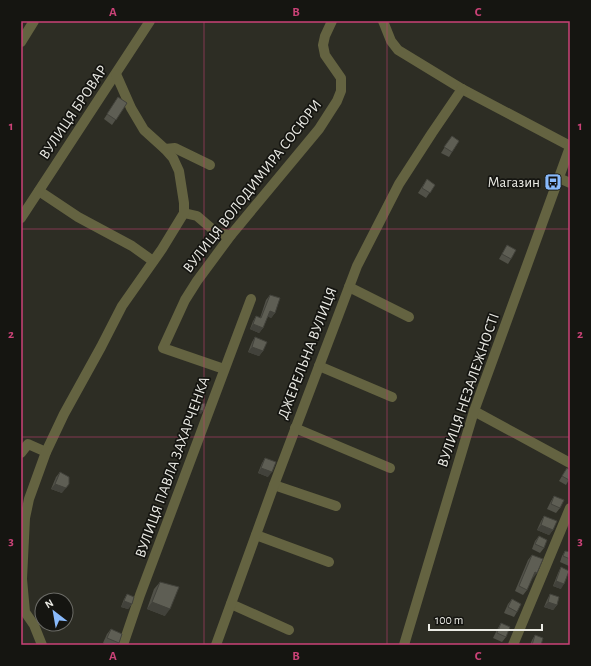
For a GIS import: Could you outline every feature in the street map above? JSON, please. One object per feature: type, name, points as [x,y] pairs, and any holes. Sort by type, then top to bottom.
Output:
[{"type":"street","points":[[21,42],[34,21]]},
{"type":"street","name":"ВУЛИЦЯ БРОВАР","points":[[21,218],[150,21]]},
{"type":"street","name":"ВУЛИЦЯ ВОЛОДИМИРА СОСЮРИ","points":[[224,369],[163,348],[185,300],[193,287],[231,235],[319,129],[337,101],[341,91],[341,78],[325,55],[323,45],[325,36],[332,21]]},
{"type":"street","points":[[383,21],[391,41],[398,50],[462,90],[570,147]]},
{"type":"street","points":[[42,645],[34,625],[23,612],[22,579],[25,518],[29,499],[46,452],[64,414],[122,306],[162,249],[184,213],[180,171],[173,158],[144,130],[131,108],[116,74]]},
{"type":"street","name":"ДЖЕРЕЛЬНА ВУЛИЦЯ","points":[[216,645],[356,266],[399,184],[462,90]]},
{"type":"street","name":"ВУЛИЦЯ НЕЗАЛЕЖНОСТІ","points":[[404,645],[474,411],[570,147]]},
{"type":"street","points":[[165,149],[175,148],[210,165]]},
{"type":"street","points":[[559,178],[570,183]]},
{"type":"street","points":[[39,191],[78,217],[132,246],[153,261]]},
{"type":"street","points":[[184,213],[197,216],[221,234],[231,235]]},
{"type":"street","points":[[349,287],[409,317]]},
{"type":"street","name":"ВУЛИЦЯ ПАВЛА ЗАХАРЧЕНКА","points":[[123,645],[251,299]]},
{"type":"street","points":[[319,366],[392,397]]},
{"type":"street","points":[[474,411],[570,463]]},
{"type":"street","points":[[295,428],[390,468]]},
{"type":"street","points":[[21,453],[28,444],[46,452]]},
{"type":"street","points":[[274,485],[336,506]]},
{"type":"street","points":[[513,645],[570,508]]},
{"type":"street","points":[[256,535],[330,562]]},
{"type":"street","points":[[231,604],[289,630]]},
{"type":"building","points":[[118,97],[127,103],[116,120],[107,114]]},
{"type":"building","points":[[452,136],[459,141],[452,152],[444,147]]},
{"type":"building","points":[[427,179],[435,185],[430,193],[422,188]]},
{"type":"building","points":[[507,245],[516,250],[511,259],[502,254]]},
{"type":"building","points":[[270,295],[280,298],[275,313],[270,311],[263,328],[253,324],[256,316],[261,318]]},
{"type":"building","points":[[255,337],[267,342],[263,351],[252,347]]},
{"type":"building","points":[[198,402],[205,404],[203,411],[195,409]]},
{"type":"building","points":[[265,458],[276,462],[272,472],[261,468]]},
{"type":"building","points":[[567,468],[570,470],[569,480],[562,476]]},
{"type":"building","points":[[60,472],[69,477],[69,484],[66,488],[55,484]]},
{"type":"building","points":[[554,496],[564,500],[560,508],[551,504]]},
{"type":"building","points":[[544,516],[557,521],[553,530],[541,525]]},
{"type":"building","points":[[539,536],[547,540],[544,548],[535,544]]},
{"type":"building","points":[[565,551],[570,552],[570,559],[563,556]]},
{"type":"building","points":[[532,555],[543,559],[527,590],[519,586]]},
{"type":"building","points":[[561,567],[569,571],[564,584],[556,581]]},
{"type":"building","points":[[160,582],[179,587],[170,609],[152,602]]},
{"type":"building","points":[[127,594],[134,597],[132,604],[124,601]]},
{"type":"building","points":[[550,594],[559,597],[557,605],[548,602]]},
{"type":"building","points":[[512,599],[521,604],[517,612],[508,607]]},
{"type":"building","points":[[501,623],[510,627],[506,637],[497,633]]},
{"type":"building","points":[[111,629],[122,634],[119,643],[107,638]]},
{"type":"building","points":[[535,635],[543,638],[541,645],[532,645]]},
{"type":"place","name":"Магазин","points":[[553,182]]}]
